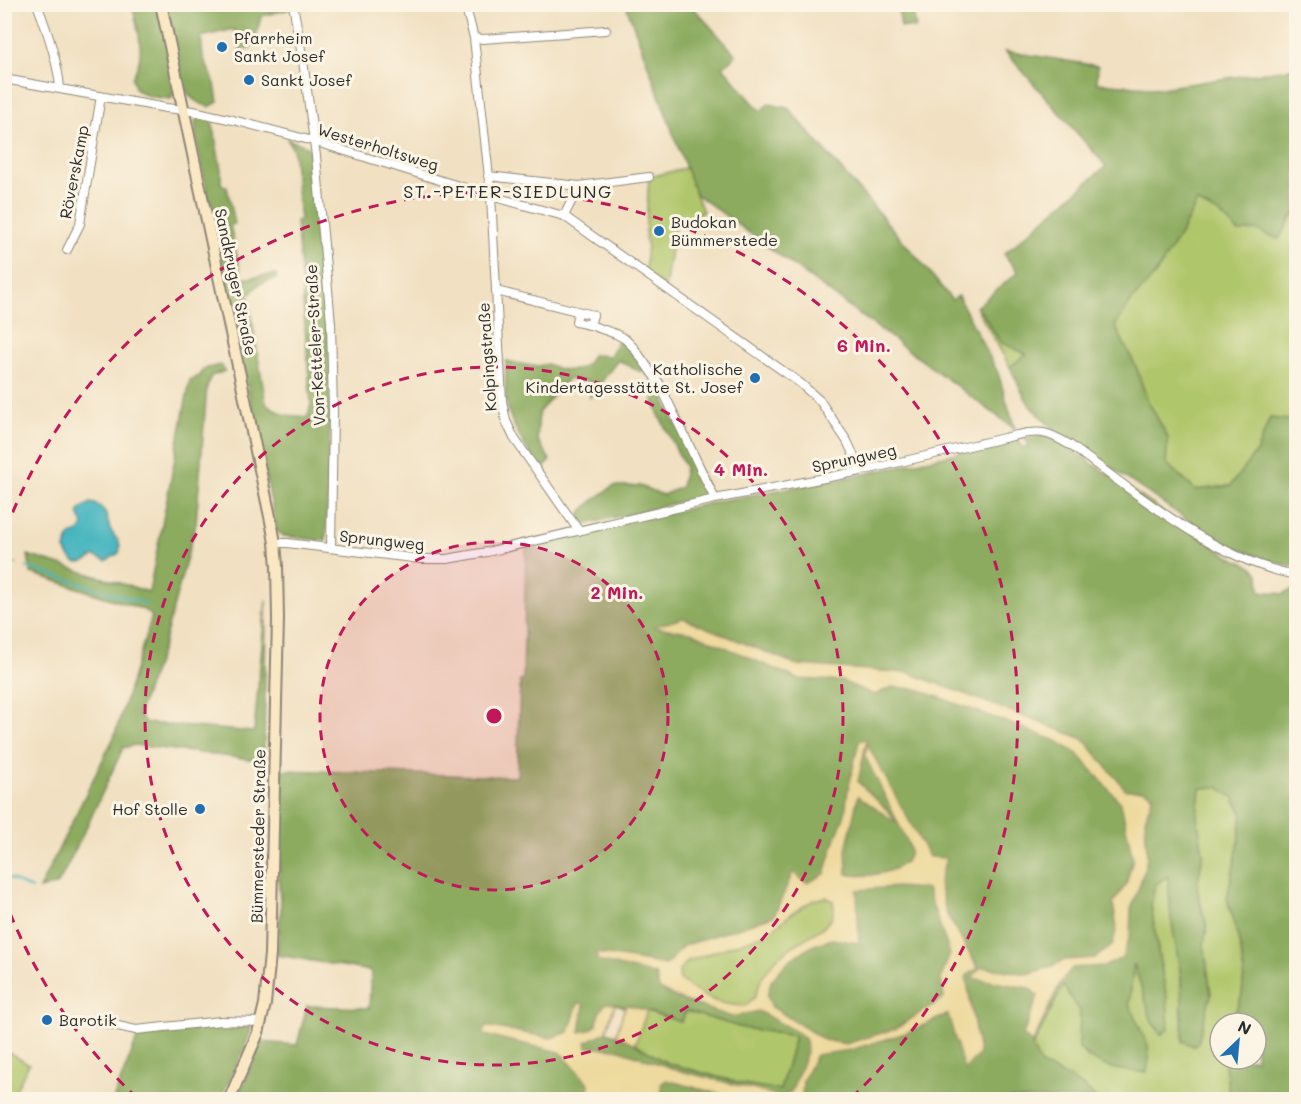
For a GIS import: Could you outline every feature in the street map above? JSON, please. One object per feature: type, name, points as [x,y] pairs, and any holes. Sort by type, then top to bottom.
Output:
[{"type":"street","points":[[37,4],[60,88]]},
{"type":"street","name":"Sandkruger Straße","points":[[161,4],[275,543],[277,566]]},
{"type":"street","name":"Von-Ketteler-Straße","points":[[293,4],[316,156],[331,322],[333,412],[331,548]]},
{"type":"street","name":"Kolpingstraße","points":[[465,4],[474,38],[491,196],[502,401],[506,421],[514,438],[579,531]]},
{"type":"street","points":[[474,38],[606,30]]},
{"type":"street","name":"Westerholtsweg","points":[[4,79],[226,118],[313,141],[564,216],[801,384],[819,401],[847,441],[861,471]]},
{"type":"street","name":"Röverskamp","points":[[67,250],[80,224],[101,96]]},
{"type":"street","points":[[488,176],[579,186],[649,177]]},
{"type":"street","points":[[564,216],[579,186]]},
{"type":"street","points":[[496,291],[593,315],[590,325],[616,334],[634,348],[659,383],[715,499]]},
{"type":"street","name":"Sprungweg","points":[[275,543],[421,559],[447,559],[487,552],[715,499],[861,471],[1017,435],[1046,432],[1070,445],[1168,516],[1203,538],[1236,555],[1269,568],[1296,575]]},
{"type":"street","name":"Bümmersteder Straße","points":[[229,1100],[253,1048],[261,1022],[270,954],[278,657],[277,566]]},
{"type":"street","points":[[95,1021],[136,1030],[221,1021],[261,1022]]},
{"type":"green space","points":[[132,5],[290,5],[291,9],[261,16],[256,38],[250,49],[240,49],[234,29],[201,37],[203,57],[215,84],[218,102],[209,107],[193,99],[187,91],[173,94],[171,99],[148,96],[136,90],[132,78],[139,60],[140,42]]},
{"type":"green space","points":[[626,5],[691,5],[736,55],[723,67],[760,111],[769,104],[788,108],[952,300],[958,296],[998,373],[1015,429],[695,193]]},
{"type":"green space","points":[[898,5],[912,5],[916,28],[901,27]]},
{"type":"green space","points":[[1290,5],[1296,5],[1296,215],[1293,214],[1279,239],[1256,230],[1239,232],[1220,214],[1197,202],[1155,275],[1132,300],[1115,326],[1137,369],[1146,397],[1168,438],[1166,463],[1195,490],[1230,486],[1257,451],[1270,418],[1296,421],[1296,567],[1270,561],[1208,534],[1051,427],[1031,407],[1010,367],[1026,354],[1000,342],[983,314],[976,307],[1018,272],[1004,254],[1106,166],[1005,51],[1098,66],[1097,83],[1161,88],[1295,68]]},
{"type":"green space","points":[[199,118],[212,120],[221,170],[221,184],[227,187],[235,224],[230,225],[242,279],[276,274],[277,278],[259,284],[248,296],[266,404],[285,415],[308,417],[311,404],[296,221],[300,220],[293,149],[287,139],[309,149],[328,326],[330,421],[326,541],[284,536],[277,531],[196,138],[195,121]]},
{"type":"green space","name":"Budokan Bümmerstede","points":[[686,168],[703,212],[675,224],[665,288],[645,273],[649,177]]},
{"type":"green space","points":[[1197,202],[1220,214],[1239,232],[1256,230],[1279,239],[1294,214],[1296,215],[1296,421],[1270,418],[1257,451],[1230,486],[1195,490],[1166,463],[1168,438],[1146,397],[1137,369],[1115,326],[1132,300],[1155,275]]},
{"type":"green space","points":[[976,307],[1000,341],[1026,354],[1010,367]]},
{"type":"green space","points":[[619,340],[626,345],[645,370],[641,372],[618,360],[590,397],[591,382],[568,379],[539,412],[537,439],[550,460],[541,470],[519,436],[508,409],[506,361],[532,366],[547,364],[562,370],[572,370],[582,367],[592,355],[610,356]]},
{"type":"green space","points":[[221,365],[225,371],[211,376],[207,387],[196,523],[162,649],[138,714],[146,723],[254,732],[266,600],[264,761],[134,745],[123,748],[58,884],[39,889],[114,737],[152,616],[142,609],[31,573],[28,555],[149,592],[190,380],[200,376],[203,369]]},
{"type":"green space","points":[[652,380],[660,391],[710,495],[579,526],[576,521],[584,509],[613,486],[640,486],[663,495],[681,487],[685,467],[658,413],[649,385]]},
{"type":"green space","points":[[1046,435],[1072,450],[1229,556],[1253,567],[1259,575],[1260,591],[1283,594],[1296,588],[1296,1099],[1230,1099],[1226,1071],[1268,1071],[1268,1011],[1236,1011],[1242,995],[1244,974],[1241,951],[1227,898],[1239,842],[1242,812],[1233,797],[1218,787],[1200,788],[1197,816],[1203,854],[1197,887],[1207,925],[1204,945],[1211,995],[1198,1042],[1193,1046],[1183,1041],[1181,976],[1171,917],[1168,876],[1155,885],[1151,906],[1167,998],[1169,1029],[1161,1034],[1152,1022],[1134,964],[1129,1004],[1148,1046],[1147,1072],[1110,1068],[1086,1055],[1079,1048],[1080,1011],[1063,986],[1032,1047],[1041,1065],[1078,1083],[1096,1099],[802,1099],[803,1080],[816,1055],[791,1092],[782,1097],[677,1070],[617,1049],[587,1047],[585,1042],[606,1032],[599,1013],[597,1025],[590,1030],[580,1032],[584,1005],[578,1003],[569,1032],[551,1038],[486,1026],[485,1035],[560,1052],[589,1084],[588,1099],[237,1100],[261,1042],[297,1045],[307,1006],[369,1008],[371,971],[277,955],[281,908],[279,888],[281,770],[517,777],[520,680],[523,680],[526,547],[719,501],[860,475],[1019,439],[1022,447],[1029,447],[1025,438]],"holes":[[[683,618],[797,665],[909,673],[1083,739],[1126,790],[1144,790],[1153,795],[1145,819],[1147,858],[1131,909],[1130,935],[1105,966],[1072,968],[1060,983],[1032,1044],[1023,1034],[1038,996],[1029,988],[981,967],[1028,974],[1065,960],[1095,958],[1112,947],[1117,927],[1113,903],[1126,885],[1133,859],[1121,803],[1078,754],[1057,741],[917,689],[892,687],[874,695],[842,681],[798,679],[691,632],[655,627]],[[866,739],[858,782],[889,812],[895,821],[858,796],[846,850],[847,874],[873,874],[893,869],[901,865],[910,852],[867,745],[929,858],[946,858],[939,884],[947,915],[978,967],[966,976],[979,1054],[941,978],[950,954],[927,889],[897,887],[856,890],[857,901],[832,939],[814,945],[789,960],[771,981],[767,996],[772,1007],[824,1040],[846,1044],[895,1029],[943,999],[948,1014],[909,1032],[850,1050],[806,1040],[799,1033],[758,1011],[732,1017],[679,999],[659,989],[656,976],[597,953],[666,965],[683,946],[774,916],[793,873],[807,883],[825,874],[845,814],[848,790]],[[615,1004],[625,1007],[628,1005],[681,1022],[686,1011],[743,1028],[795,1036],[780,1090],[743,1084],[667,1063],[635,1044],[606,1032]]]},
{"type":"green space","points":[[1218,787],[1233,797],[1242,812],[1239,842],[1227,898],[1241,951],[1244,974],[1242,995],[1236,1011],[1208,1011],[1208,1071],[1226,1071],[1230,1099],[1096,1099],[1078,1083],[1041,1065],[1032,1048],[1063,985],[1081,1011],[1079,1048],[1088,1058],[1148,1046],[1129,1004],[1134,962],[1152,1022],[1162,1034],[1167,998],[1151,906],[1155,884],[1168,876],[1171,917],[1181,976],[1183,1041],[1211,995],[1204,945],[1207,925],[1197,887],[1203,854],[1197,816],[1200,788]]},
{"type":"green space","points":[[826,897],[833,901],[834,910],[831,919],[824,927],[790,948],[762,977],[755,997],[745,1006],[725,1005],[698,994],[680,980],[679,971],[688,961],[717,951],[791,914],[813,900]]},
{"type":"green space","points":[[647,1011],[681,1022],[686,1011],[743,1028],[795,1036],[780,1090],[743,1084],[667,1063],[635,1044]]},
{"type":"green space","points":[[201,1027],[252,1027],[244,1050],[220,1099],[113,1100],[139,1034]]},
{"type":"green space","points":[[9,1053],[29,1064],[11,1099],[5,1099],[5,1056]]},
{"type":"green space","points":[[666,1080],[740,1099],[662,1099],[661,1084]]},
{"type":"sand","points":[[683,618],[797,665],[909,673],[1083,739],[1126,790],[1144,790],[1153,795],[1145,819],[1147,858],[1131,909],[1130,935],[1122,958],[1105,966],[1072,968],[1060,983],[1032,1044],[1023,1035],[1038,996],[1029,988],[972,978],[981,967],[1028,974],[1065,960],[1095,958],[1112,946],[1117,927],[1113,903],[1126,885],[1133,859],[1121,803],[1078,754],[1057,741],[917,689],[892,687],[874,695],[842,681],[798,679],[691,632],[653,627]]},
{"type":"sand","points":[[867,739],[858,782],[897,823],[858,796],[846,850],[847,874],[863,876],[893,870],[907,859],[910,852],[908,843],[865,756],[867,744],[929,857],[946,858],[939,884],[947,915],[978,968],[966,976],[979,1054],[964,1070],[948,1014],[909,1032],[850,1050],[816,1055],[803,1080],[802,1099],[740,1099],[666,1080],[661,1084],[662,1099],[588,1099],[589,1084],[560,1052],[484,1035],[485,1026],[551,1038],[569,1032],[578,1003],[584,1004],[580,1032],[590,1030],[597,1025],[599,1013],[606,1003],[615,1004],[606,1032],[586,1042],[587,1047],[617,1049],[677,1070],[782,1097],[791,1092],[807,1052],[806,1040],[799,1033],[758,1011],[732,1017],[679,999],[659,989],[656,975],[598,961],[596,953],[666,965],[683,946],[774,916],[793,872],[807,883],[825,874],[845,814],[859,741]],"holes":[[[897,887],[927,889],[950,954],[941,978],[944,998],[895,1029],[846,1044],[824,1040],[772,1007],[767,996],[771,981],[789,960],[814,945],[832,939],[859,943],[857,890]],[[826,897],[833,901],[834,910],[831,919],[824,927],[776,959],[762,977],[755,997],[745,1006],[710,999],[680,980],[679,971],[688,961],[768,933],[813,900]]]},
{"type":"sand","points":[[628,1005],[647,1011],[635,1044],[616,1035],[625,1007]]},
{"type":"water","points":[[91,503],[100,506],[105,512],[111,532],[119,541],[119,553],[106,561],[94,556],[84,562],[76,563],[65,549],[70,535],[79,532],[83,525],[78,513]]},
{"type":"waterway","points":[[4,560],[17,564]]},
{"type":"waterway","points":[[26,567],[147,604]]},
{"type":"waterway","points":[[4,876],[32,889]]},
{"type":"place","name":"Pfarrheim Sankt Josef","points":[[222,47]]},
{"type":"place","name":"Sankt Josef","points":[[249,80]]},
{"type":"place","name":"Budokan Bümmerstede","points":[[659,231]]},
{"type":"place","name":"Katholische Kindertagesstätte St. Josef","points":[[755,378]]},
{"type":"place","name":"Hof Stolle","points":[[200,809]]},
{"type":"place","name":"Barotik","points":[[47,1020]]},
{"type":"district","name":"ST.-PETER-SIEDLUNG","points":[[508,192]]}]
